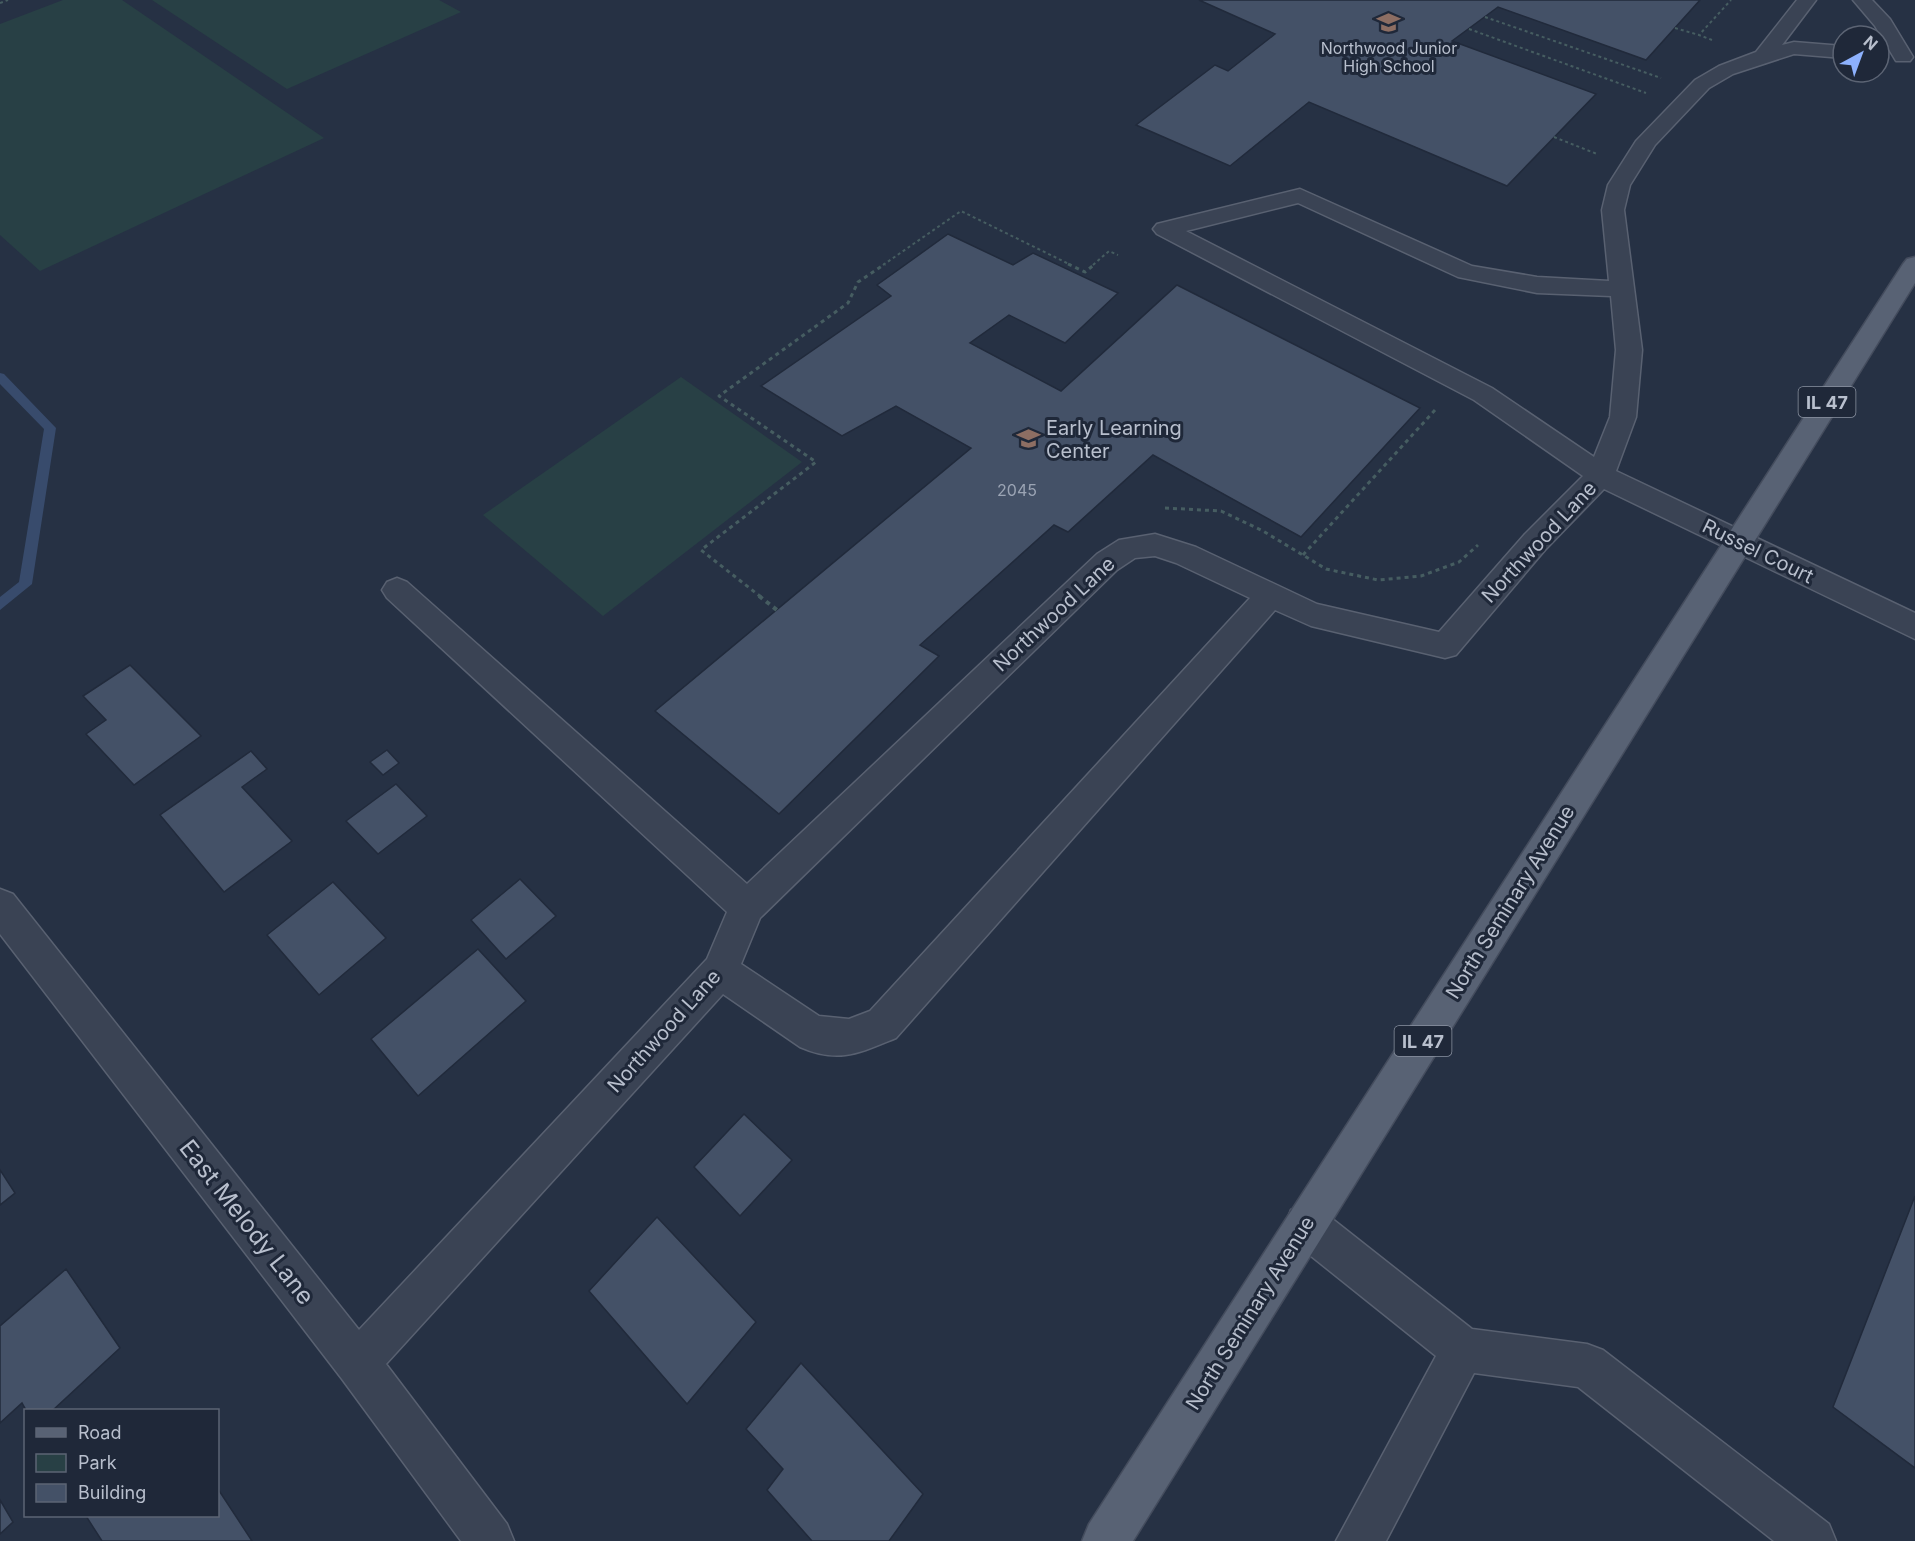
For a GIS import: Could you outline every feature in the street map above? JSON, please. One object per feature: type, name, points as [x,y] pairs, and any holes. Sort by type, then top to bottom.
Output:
[{"type":"main road","name":"North Seminary Avenue","points":[[1106,1541],[1915,264]]},
{"type":"street","points":[[1763,56],[1807,0]]},
{"type":"street","points":[[1862,0],[1883,23],[1909,59]]},
{"type":"street","name":"Northwood Lane","points":[[358,1363],[720,971],[747,907],[1107,562],[1129,548],[1155,545],[1186,555],[1311,614],[1445,646],[1535,542],[1601,475],[1623,417],[1629,350],[1613,210],[1619,185],[1647,141],[1702,84],[1726,70],[1763,56],[1794,48],[1831,51]]},
{"type":"street","points":[[1891,57],[1909,59]]},
{"type":"street","name":"Russel Court","points":[[1623,289],[1537,285],[1466,272],[1300,196],[1165,229],[1396,346],[1484,394],[1601,475],[1915,627]]},
{"type":"street","points":[[397,590],[747,907]]},
{"type":"street","points":[[720,971],[813,1034],[849,1038],[883,1025],[1270,596]]},
{"type":"street","name":"East Melody Lane","points":[[0,906],[358,1363],[490,1541]]},
{"type":"street","points":[[1306,1225],[1463,1350],[1587,1366],[1812,1541]]},
{"type":"street","points":[[1360,1541],[1463,1350]]},
{"type":"path","points":[[0,3],[8,0]]},
{"type":"path","points":[[1699,35],[1731,0]]},
{"type":"path","points":[[1485,16],[1670,81]]},
{"type":"path","points":[[1675,28],[1719,42]]},
{"type":"path","points":[[1469,29],[1656,96]]},
{"type":"path","points":[[1554,137],[1601,155],[1596,161]]},
{"type":"path","points":[[777,610],[701,550],[816,462],[719,396],[848,303],[858,282],[961,211],[1085,272],[1109,251],[1118,255]]},
{"type":"path","points":[[1303,555],[1439,406],[1429,401]]},
{"type":"path","points":[[1162,508],[1221,511],[1326,568],[1378,580],[1421,576],[1459,562],[1483,540]]},
{"type":"green space","points":[[63,0],[122,0],[324,138],[40,271],[0,235],[0,24]]},
{"type":"green space","points":[[152,0],[439,0],[461,12],[287,89]]},
{"type":"green space","points":[[681,377],[802,462],[603,616],[483,515]]},
{"type":"building","name":"Northwood Junior High School","points":[[1199,0],[1700,0],[1646,60],[1498,7],[1452,41],[1596,94],[1507,186],[1309,102],[1230,166],[1136,125],[1215,65],[1228,71],[1275,34]]},
{"type":"building","points":[[948,234],[1013,265],[1033,253],[1118,293],[1065,343],[1009,315],[970,343],[1061,391],[1177,285],[1420,408],[1301,537],[1153,455],[1068,532],[1054,525],[920,645],[939,656],[779,814],[655,711],[971,448],[896,406],[842,436],[761,386],[891,296],[877,285]]},
{"type":"building","points":[[130,665],[201,736],[134,785],[86,734],[106,720],[83,696]]},
{"type":"building","points":[[387,750],[399,763],[383,775],[370,762]]},
{"type":"building","points":[[251,751],[267,769],[242,787],[292,841],[224,892],[160,815]]},
{"type":"building","points":[[396,784],[427,816],[378,854],[346,821]]},
{"type":"building","points":[[520,879],[556,916],[506,959],[471,920]]},
{"type":"building","points":[[333,882],[386,938],[319,995],[267,935]]},
{"type":"building","points":[[478,949],[526,1001],[418,1096],[371,1039]]},
{"type":"building","points":[[744,1114],[792,1160],[740,1216],[694,1167]]},
{"type":"building","points":[[0,1170],[15,1193],[0,1205]]},
{"type":"building","points":[[1915,1196],[1915,1468],[1833,1407]]},
{"type":"building","points":[[657,1217],[756,1322],[687,1404],[589,1291]]},
{"type":"building","points":[[66,1269],[120,1348],[54,1409],[25,1409],[22,1403],[0,1423],[0,1326]]},
{"type":"building","points":[[801,1363],[923,1494],[889,1541],[812,1541],[767,1490],[783,1469],[746,1429]]},
{"type":"building","points":[[219,1491],[252,1541],[102,1541],[87,1517],[219,1517]]},
{"type":"building","points":[[0,1500],[13,1522],[0,1534]]},
{"type":"waterway","points":[[0,377],[50,428],[25,584],[0,605]]},
{"type":"place","name":"Northwood Junior High School","points":[[1389,23]]},
{"type":"place","name":"Early Learning Center","points":[[1028,439]]}]
